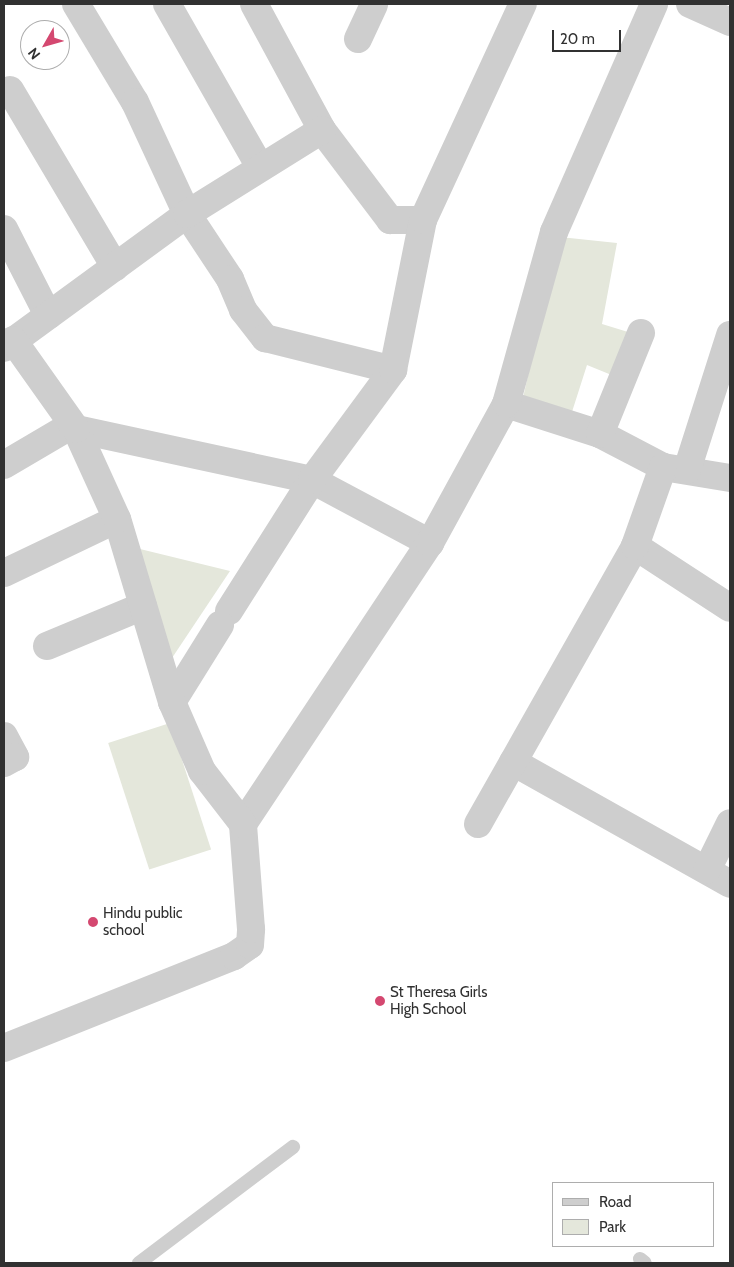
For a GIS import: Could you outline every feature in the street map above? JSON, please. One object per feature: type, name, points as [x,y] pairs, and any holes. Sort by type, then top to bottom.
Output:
[{"type":"street","points":[[76,4],[135,102],[187,214],[230,279],[243,310],[265,338],[393,370]]},
{"type":"street","points":[[167,4],[260,167]]},
{"type":"street","points":[[254,4],[322,130],[390,220],[423,220]]},
{"type":"street","points":[[358,39],[374,4]]},
{"type":"street","points":[[172,702],[312,480],[393,370],[423,220],[523,4]]},
{"type":"street","points":[[243,824],[430,543],[506,404],[554,232],[654,4]]},
{"type":"street","points":[[690,4],[730,22]]},
{"type":"street","points":[[10,90],[115,267]]},
{"type":"street","points":[[4,1048],[234,956],[249,947],[251,929],[243,824],[202,771],[172,702],[116,519],[74,427],[9,344],[187,214],[322,130]]},
{"type":"street","points":[[4,229],[48,315]]},
{"type":"street","points":[[600,434],[642,333]]},
{"type":"street","points":[[478,824],[635,546],[675,468],[730,335]]},
{"type":"street","points":[[506,404],[600,434],[675,468],[730,478]]},
{"type":"street","points":[[4,465],[74,427],[312,480],[430,543]]},
{"type":"street","points":[[4,573],[116,519]]},
{"type":"street","points":[[635,546],[730,608]]},
{"type":"street","points":[[47,646],[143,606]]},
{"type":"street","points":[[4,736],[15,757],[4,763]]},
{"type":"street","points":[[513,762],[730,884]]},
{"type":"street","points":[[707,870],[730,823]]},
{"type":"lane","points":[[139,1263],[293,1147]]},
{"type":"green space","points":[[560,237],[617,243],[602,324],[628,332],[614,376],[587,365],[571,415],[522,402]]},
{"type":"green space","points":[[140,549],[230,571],[168,664]]},
{"type":"green space","points":[[170,723],[211,849],[149,870],[108,743]]},
{"type":"place","name":"Hindu public school","points":[[93,922]]},
{"type":"place","name":"St Theresa Girls High School","points":[[380,1001]]}]
